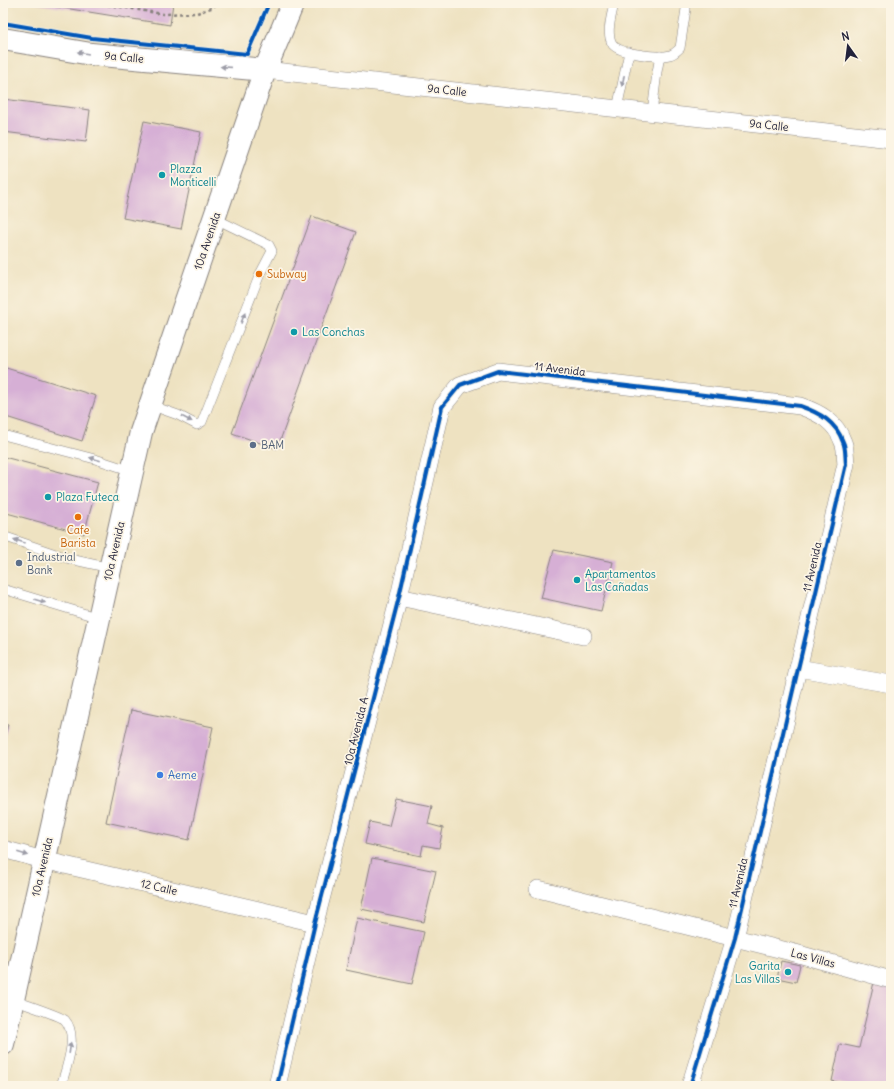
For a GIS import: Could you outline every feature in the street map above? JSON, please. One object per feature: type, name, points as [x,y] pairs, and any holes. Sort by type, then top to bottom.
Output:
[{"type":"street","name":"10a Avenida","points":[[3,1044],[141,432],[265,70],[293,3]]},
{"type":"street","name":"9a Calle","points":[[3,39],[91,54],[265,70],[891,139]]},
{"type":"street","name":"11 Avenida","points":[[460,385],[498,371],[800,406],[818,412],[836,427],[844,443],[846,464],[734,938],[690,1086]]},
{"type":"street","name":"10a Avenida A","points":[[277,1086],[316,923],[399,597],[442,407],[460,385]]},
{"type":"street","points":[[399,597],[583,636]]},
{"type":"street","points":[[798,668],[891,684]]},
{"type":"street","name":"12 Calle","points":[[3,849],[44,860],[316,923]]},
{"type":"street","name":"Las Villas","points":[[538,889],[795,953],[891,980]]},
{"type":"lane","points":[[614,3],[609,33],[613,45],[619,50],[660,56],[671,55],[680,48],[686,9],[685,3]]},
{"type":"lane","points":[[617,109],[629,52]]},
{"type":"lane","points":[[652,112],[660,56]]},
{"type":"lane","points":[[150,405],[178,415],[197,425],[202,422],[260,274],[272,251],[269,245],[214,218]]},
{"type":"lane","points":[[3,435],[95,459],[132,471]]},
{"type":"lane","points":[[3,536],[70,558],[110,568]]},
{"type":"lane","points":[[3,589],[99,618]]},
{"type":"lane","points":[[13,1000],[64,1020],[67,1024],[72,1036],[61,1086]]},
{"type":"path","points":[[96,3],[163,14],[197,13],[211,8],[218,3]]},
{"type":"building","points":[[33,3],[173,3],[170,25]]},
{"type":"building","points":[[3,99],[90,110],[86,142],[3,132]]},
{"type":"building","name":"Plazza Monticelli","points":[[144,121],[201,132],[181,229],[123,218]]},
{"type":"building","name":"Las Conchas","points":[[312,216],[356,232],[277,449],[232,433]]},
{"type":"building","points":[[3,367],[96,396],[82,441],[3,416]]},
{"type":"building","name":"Plaza Futeca","points":[[4,457],[98,482],[84,534],[3,512]]},
{"type":"building","name":"Apartamentos Las Cañadas","points":[[554,550],[613,562],[601,611],[541,598]]},
{"type":"building","name":"Aeme","points":[[131,710],[213,727],[189,840],[106,822]]},
{"type":"building","points":[[3,724],[8,725],[3,742]]},
{"type":"building","points":[[396,799],[432,806],[428,824],[443,828],[439,848],[423,845],[421,856],[365,844],[370,822],[389,826]]},
{"type":"building","points":[[372,858],[436,871],[424,922],[361,909]]},
{"type":"building","points":[[357,918],[424,932],[412,984],[346,970]]},
{"type":"building","name":"Garita Las Villas","points":[[781,961],[800,965],[796,982],[777,978]]},
{"type":"building","points":[[874,982],[891,987],[891,1086],[853,1086],[832,1081],[840,1044],[859,1048]]},
{"type":"cycle path","points":[[3,23],[92,38],[247,54],[269,3]]},
{"type":"cycle path","points":[[277,1086],[315,923],[399,597],[442,407],[460,385],[498,371],[800,406],[821,415],[832,424],[840,435],[844,444],[846,464],[735,938],[690,1086]]},
{"type":"place","name":"Plazza Monticelli","points":[[162,175]]},
{"type":"place","name":"Subway","points":[[259,274]]},
{"type":"place","name":"Las Conchas","points":[[294,332]]},
{"type":"place","name":"BAM","points":[[253,445]]},
{"type":"place","name":"Plaza Futeca","points":[[48,497]]},
{"type":"place","name":"Cafe Barista","points":[[78,517]]},
{"type":"place","name":"Industrial Bank","points":[[19,563]]},
{"type":"place","name":"Apartamentos Las Cañadas","points":[[577,580]]},
{"type":"place","name":"Aeme","points":[[160,775]]},
{"type":"place","name":"Garita Las Villas","points":[[788,972]]}]
